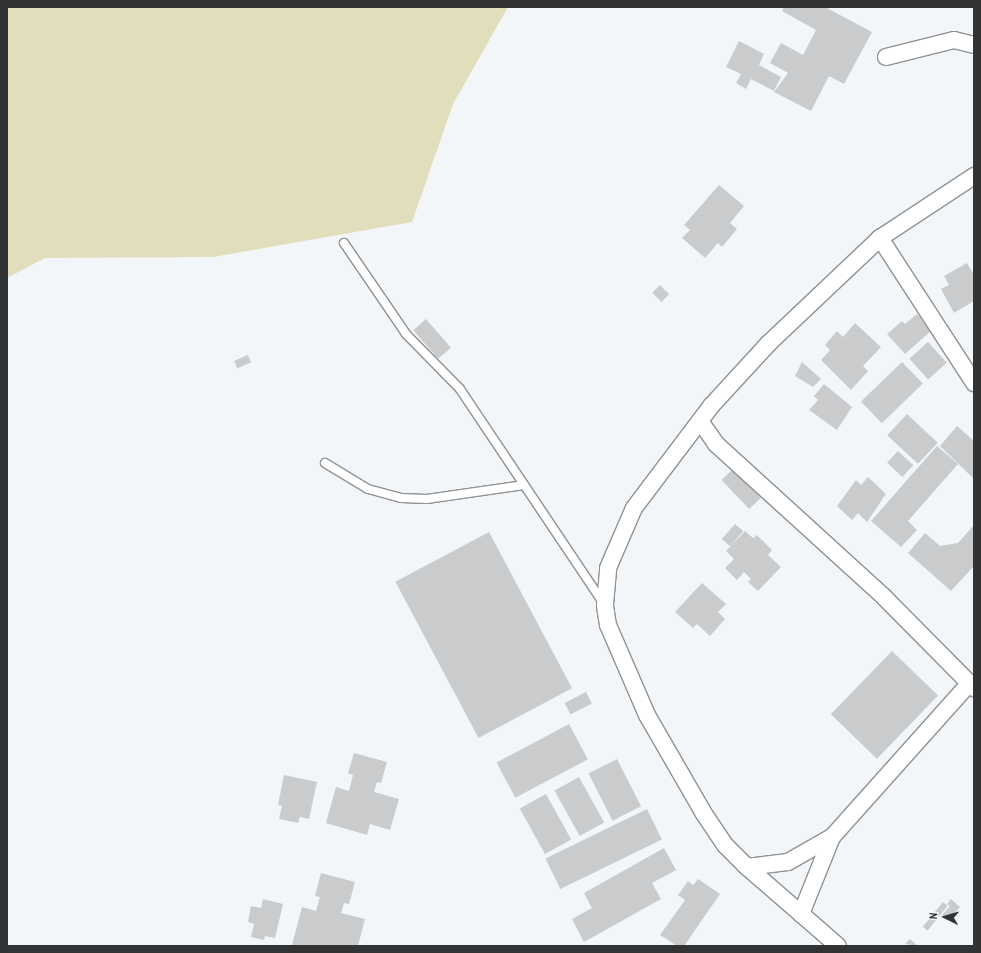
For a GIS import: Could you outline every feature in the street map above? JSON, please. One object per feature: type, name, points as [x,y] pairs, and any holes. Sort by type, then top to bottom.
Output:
[{"type":"street","points":[[886,57],[954,40],[974,45]]},
{"type":"street","points":[[838,946],[747,867],[725,845],[703,812],[647,715],[608,625],[604,605],[608,568],[634,508],[700,421],[769,343],[880,238],[974,176]]},
{"type":"street","points":[[880,238],[974,383]]},
{"type":"street","points":[[700,421],[716,444],[885,598],[972,686],[832,837],[788,862],[747,867]]},
{"type":"street","points":[[801,914],[832,837]]},
{"type":"lane","points":[[344,243],[406,334],[460,389],[604,605]]},
{"type":"lane","points":[[325,463],[368,489],[400,498],[427,499],[524,485]]},
{"type":"shaded area","points":[[7,7],[508,7],[453,104],[412,222],[213,257],[45,258],[7,278]]},
{"type":"building","points":[[784,7],[825,7],[872,32],[844,84],[829,76],[811,111],[774,92],[788,73],[770,63],[781,43],[803,55],[816,30],[782,11]]},
{"type":"building","points":[[739,41],[764,54],[759,65],[781,77],[774,91],[751,79],[746,89],[736,83],[741,74],[726,67]]},
{"type":"building","points":[[719,185],[744,206],[730,223],[737,229],[722,247],[718,243],[705,258],[682,238],[690,230],[684,225]]},
{"type":"building","points":[[967,263],[974,275],[974,301],[954,313],[941,289],[949,285],[944,276]]},
{"type":"building","points":[[660,285],[669,294],[661,302],[652,293]]},
{"type":"building","points":[[917,314],[932,330],[905,354],[887,334],[902,321],[905,324]]},
{"type":"building","points":[[426,319],[451,348],[438,359],[413,330]]},
{"type":"building","points":[[855,323],[881,347],[863,366],[868,371],[851,390],[821,360],[830,350],[825,345],[837,331],[843,337]]},
{"type":"building","points":[[928,342],[947,363],[928,380],[909,359]]},
{"type":"building","points":[[248,355],[251,362],[237,368],[234,361]]},
{"type":"building","points":[[802,362],[821,379],[813,387],[795,376]]},
{"type":"building","points":[[902,362],[923,384],[882,423],[861,402]]},
{"type":"building","points":[[824,384],[852,407],[837,430],[809,410],[818,400],[814,396]]},
{"type":"building","points":[[907,414],[938,443],[918,464],[887,435]]},
{"type":"building","points":[[957,426],[974,441],[974,479],[940,446]]},
{"type":"building","points":[[937,446],[958,464],[908,521],[917,530],[901,547],[871,521]]},
{"type":"building","points":[[898,451],[913,465],[902,477],[887,463]]},
{"type":"building","points":[[733,469],[761,498],[749,509],[721,480]]},
{"type":"building","points":[[868,477],[886,494],[867,522],[858,513],[852,520],[837,506],[856,480],[861,485]]},
{"type":"building","points":[[735,524],[743,531],[730,546],[722,539]]},
{"type":"building","points":[[974,525],[974,566],[951,591],[908,553],[925,533],[940,546],[958,543]]},
{"type":"building","points":[[745,531],[753,538],[757,535],[772,550],[768,555],[781,567],[758,591],[748,582],[751,579],[744,572],[737,580],[725,568],[734,559],[726,551]]},
{"type":"building","points":[[489,532],[572,688],[479,738],[395,582]]},
{"type":"building","points":[[702,583],[726,604],[718,612],[725,619],[710,636],[697,624],[693,628],[675,612]]},
{"type":"building","points":[[892,651],[938,695],[877,759],[831,714]]},
{"type":"building","points":[[586,692],[592,704],[571,714],[565,703]]},
{"type":"building","points":[[569,724],[588,759],[515,798],[497,762]]},
{"type":"building","points":[[354,753],[387,762],[381,783],[377,782],[374,792],[399,799],[390,830],[370,824],[367,835],[326,823],[336,787],[349,791],[353,775],[348,773]]},
{"type":"building","points":[[617,759],[641,806],[613,821],[588,774]]},
{"type":"building","points":[[284,775],[317,782],[309,819],[300,817],[298,823],[279,819],[282,806],[278,805]]},
{"type":"building","points":[[579,777],[604,822],[580,836],[555,791]]},
{"type":"building","points":[[546,794],[571,839],[545,854],[520,809]]},
{"type":"building","points":[[647,809],[662,840],[560,889],[545,859]]},
{"type":"building","points":[[664,848],[676,870],[652,883],[661,899],[584,942],[572,919],[592,908],[584,893]]},
{"type":"building","points":[[321,873],[355,882],[349,904],[344,903],[341,913],[365,919],[358,946],[292,945],[302,907],[316,911],[320,897],[315,896]]},
{"type":"building","points":[[698,879],[720,894],[684,946],[677,946],[660,935],[685,900],[678,895],[688,881],[693,885]]},
{"type":"building","points":[[263,899],[283,904],[275,938],[265,936],[264,940],[251,937],[254,924],[248,922],[251,906],[261,908]]},
{"type":"building","points":[[951,899],[960,907],[948,920],[942,915],[950,906],[947,904]]},
{"type":"building","points":[[943,902],[948,906],[928,931],[923,927]]},
{"type":"building","points":[[910,939],[918,946],[905,944]]}]
